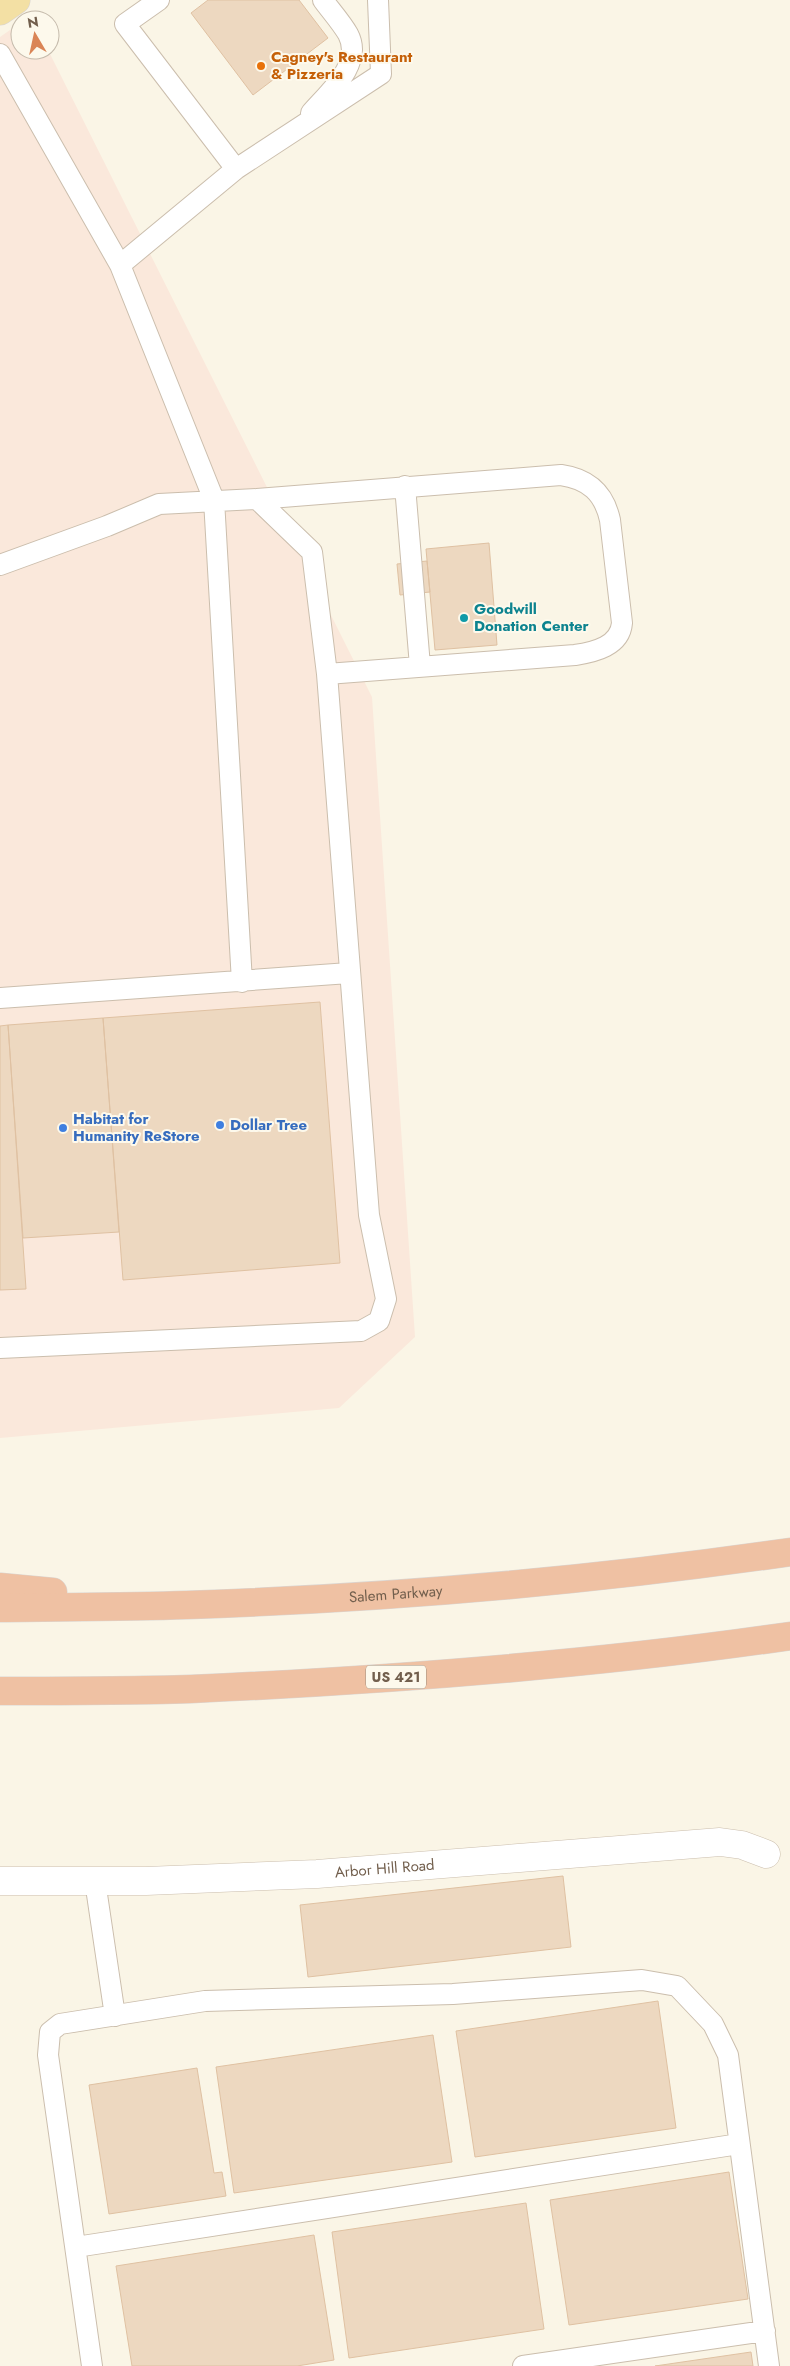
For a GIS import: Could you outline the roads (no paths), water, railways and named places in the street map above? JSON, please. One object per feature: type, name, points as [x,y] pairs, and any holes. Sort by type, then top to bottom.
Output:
[{"type":"highway","name":"Salem Parkway","points":[[0,1608],[187,1605],[373,1596],[549,1581],[790,1552]]},
{"type":"highway","points":[[0,1587],[187,1605]]},
{"type":"highway","name":"US 421","points":[[0,1691],[189,1689],[378,1679],[566,1663],[790,1636]]},
{"type":"main road","points":[[0,11],[16,0]]},
{"type":"street","name":"Arbor Hill Road","points":[[0,1881],[95,1881],[316,1874],[720,1842],[742,1845],[766,1854]]},
{"type":"lane","points":[[159,0],[125,24],[236,169]]},
{"type":"lane","points":[[297,130],[348,69],[352,51],[349,36],[323,0]]},
{"type":"lane","points":[[120,266],[236,169],[381,74],[378,0]]},
{"type":"lane","points":[[0,54],[120,266],[214,500],[242,982]]},
{"type":"lane","points":[[0,566],[107,526],[159,504],[214,500],[257,500],[551,475],[571,476],[589,484],[602,497],[608,511],[622,623],[620,634],[611,643],[599,650],[584,654],[327,674]]},
{"type":"lane","points":[[405,486],[420,666]]},
{"type":"lane","points":[[0,1348],[361,1331],[379,1321],[386,1299],[369,1215],[327,674],[312,552],[257,500]]},
{"type":"lane","points":[[0,998],[349,973]]},
{"type":"lane","points":[[95,1881],[115,2016]]},
{"type":"lane","points":[[92,2366],[48,2056],[50,2032],[60,2024],[205,2001],[453,1994],[642,1980],[677,1986],[713,2024],[728,2055],[769,2366]]},
{"type":"lane","points":[[76,2247],[740,2144]]},
{"type":"lane","points":[[523,2366],[765,2331]]},
{"type":"place","name":"Cagney's Restaurant & Pizzeria","points":[[261,66]]},
{"type":"place","name":"Goodwill Donation Center","points":[[464,618]]},
{"type":"place","name":"Dollar Tree","points":[[220,1125]]},
{"type":"place","name":"Habitat for Humanity ReStore","points":[[63,1128]]}]
